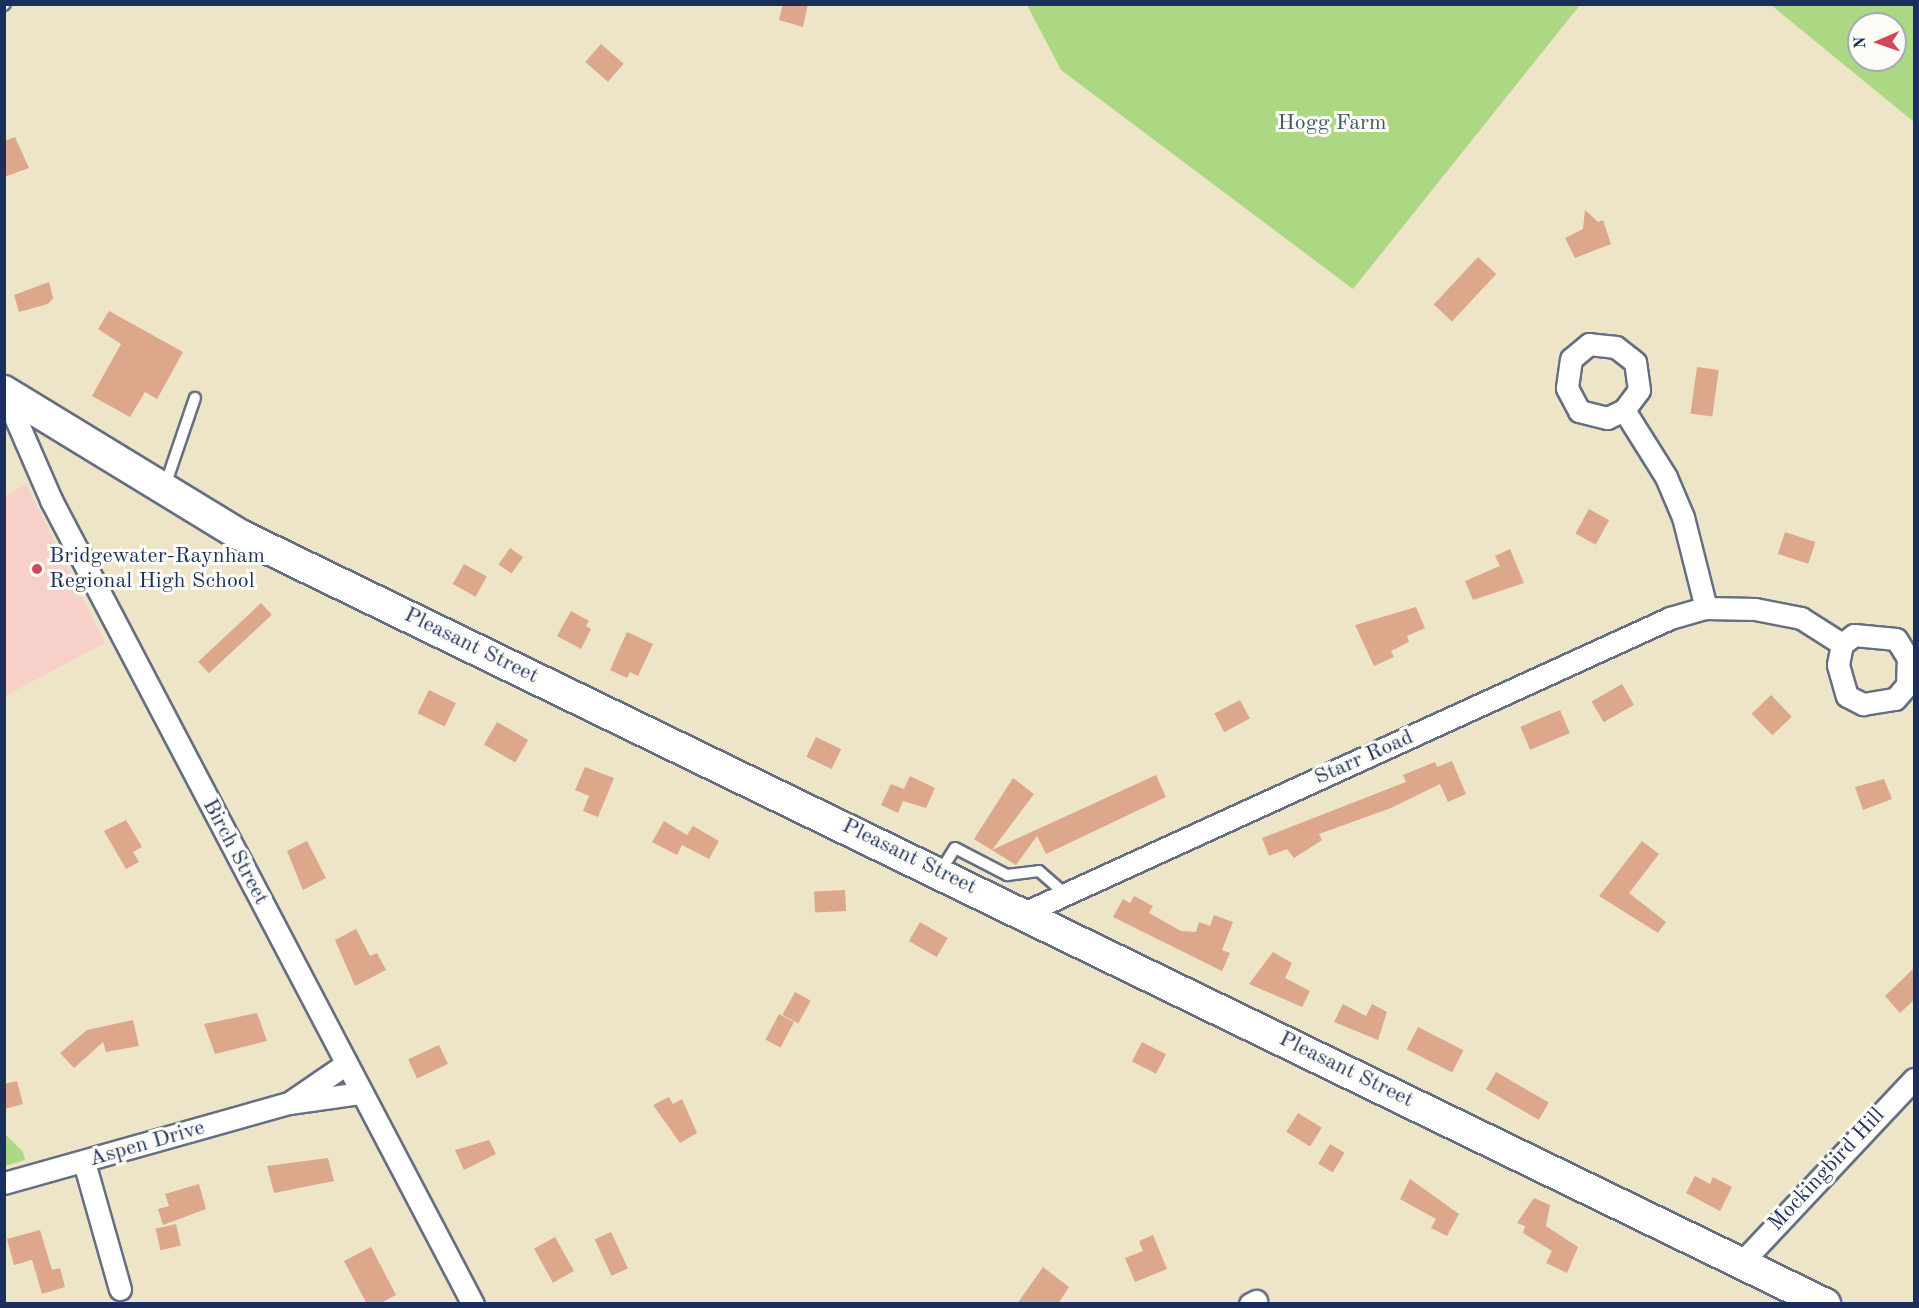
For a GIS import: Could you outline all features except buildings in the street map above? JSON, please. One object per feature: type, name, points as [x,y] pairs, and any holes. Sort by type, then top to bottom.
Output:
[{"type":"main road","name":"Pleasant Street","points":[[6,393],[163,491],[240,535],[940,872],[1825,1304]]},
{"type":"street","name":"Birch Street","points":[[6,393],[51,500],[473,1304]]},
{"type":"street","points":[[1624,410],[1666,477],[1683,517],[1706,608],[1801,618],[1842,644]]},
{"type":"street","name":"Starr Road","points":[[1024,913],[1670,618],[1706,608]]},
{"type":"street","name":"Aspen Drive","points":[[289,1103],[346,1064]]},
{"type":"street","name":"Mockingbird Hill","points":[[1742,1262],[1914,1079]]},
{"type":"street","name":"Aspen Drive","points":[[4,1184],[289,1103],[361,1092]]},
{"type":"street","points":[[84,1162],[123,1299]]},
{"type":"lane","points":[[163,491],[195,398]]},
{"type":"lane","points":[[940,872],[955,848],[1007,875],[1040,871],[1065,894]]},
{"type":"shaded area","name":"Bridgewater-Raynham Regional High School","points":[[26,484],[105,643],[5,696],[5,496]]},
{"type":"green space","name":"Hogg Farm","points":[[1027,5],[1580,5],[1353,289],[1061,70]]},
{"type":"green space","points":[[1771,5],[1914,5],[1914,122],[1853,72],[1907,72],[1907,12],[1847,12],[1847,67]]},
{"type":"green space","points":[[5,1134],[23,1152],[25,1160],[5,1166]]},
{"type":"place","name":"Bridgewater-Raynham Regional High School","points":[[37,569]]}]
